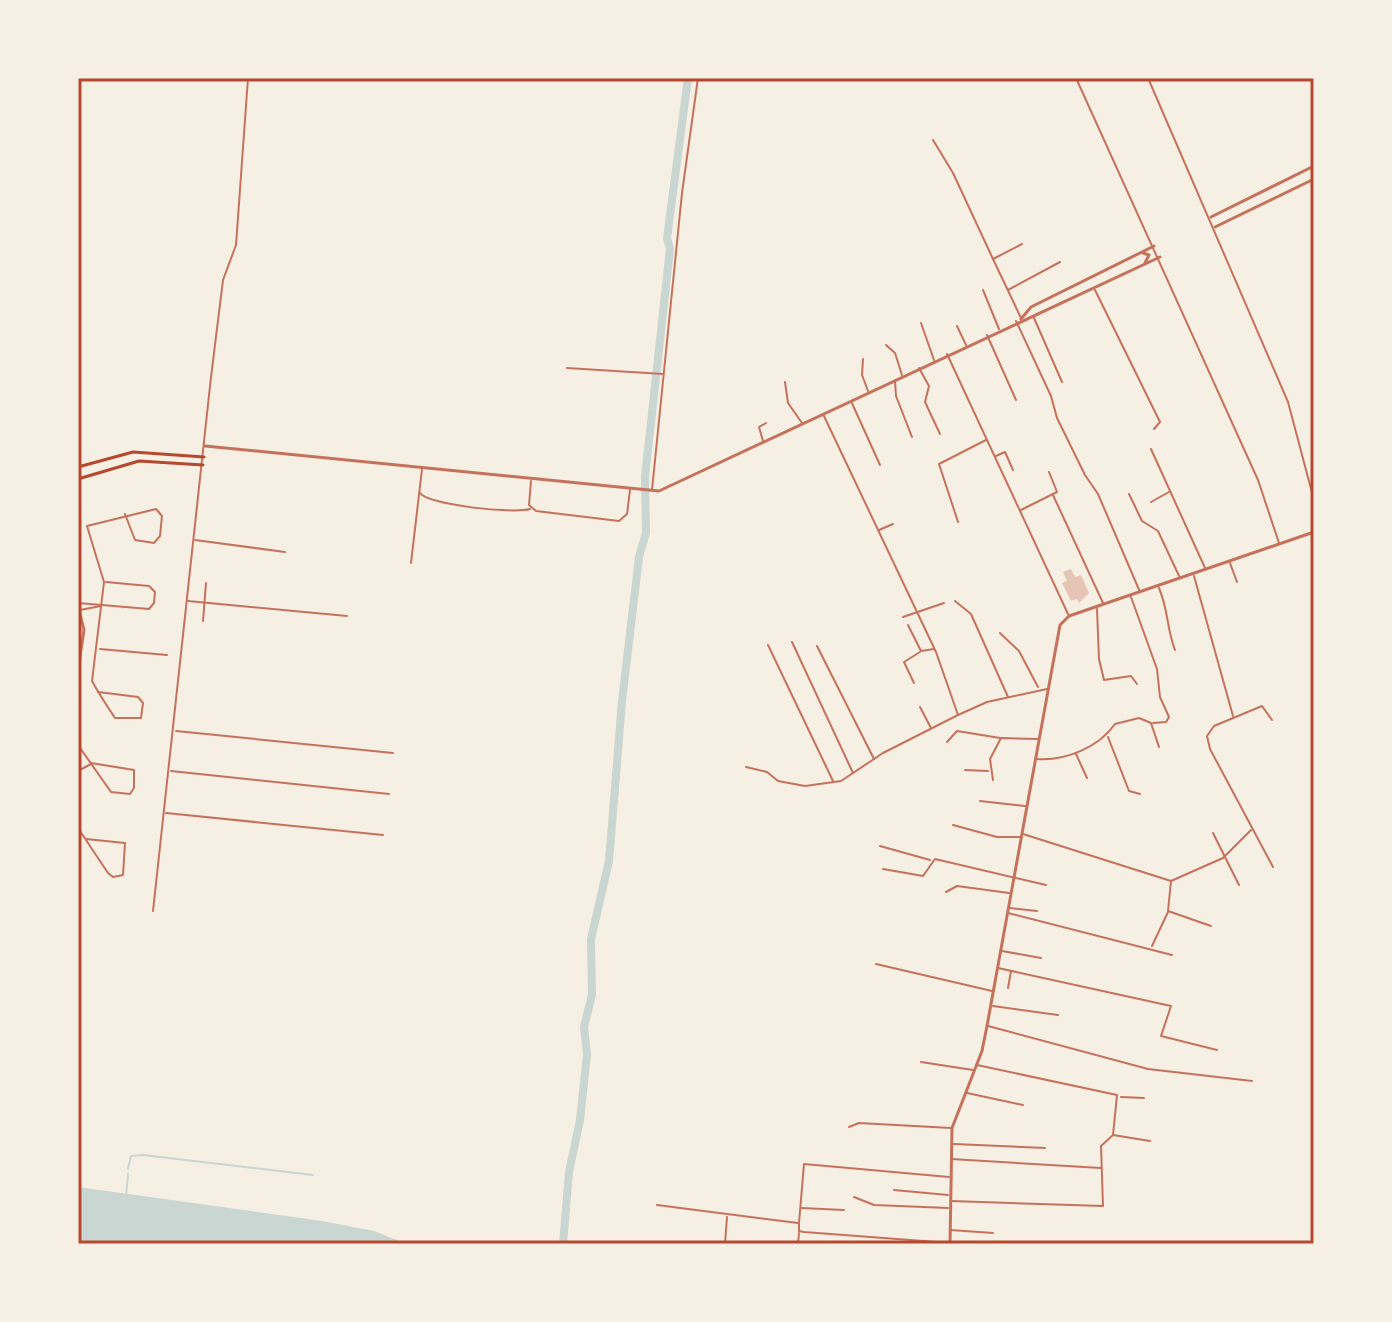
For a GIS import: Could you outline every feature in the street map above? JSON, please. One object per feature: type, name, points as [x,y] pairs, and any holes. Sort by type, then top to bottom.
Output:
[{"type":"main road","points":[[78,467],[133,452],[204,457]]},
{"type":"main road","points":[[79,479],[154,460],[203,465]]},
{"type":"street","points":[[153,911],[223,280],[237,236],[248,78]]},
{"type":"street","points":[[650,491],[698,78]]},
{"type":"street","points":[[1076,78],[1160,257],[1258,480],[1279,544]]},
{"type":"street","points":[[1148,78],[1211,217],[1293,415],[1314,500]]},
{"type":"street","points":[[933,140],[953,173],[1021,319]]},
{"type":"street","points":[[1211,217],[1314,166]]},
{"type":"street","points":[[1215,227],[1314,179]]},
{"type":"street","points":[[1222,211],[1220,219],[1228,220]]},
{"type":"street","points":[[993,259],[1022,244]]},
{"type":"street","points":[[1021,319],[1031,307],[1154,246]]},
{"type":"street","points":[[1140,253],[1149,255],[1144,265]]},
{"type":"street","points":[[205,446],[659,491],[1016,321],[1033,317],[1160,257]]},
{"type":"street","points":[[1008,290],[1060,262]]},
{"type":"street","points":[[1095,289],[1160,422],[1154,429]]},
{"type":"street","points":[[983,290],[999,329]]},
{"type":"street","points":[[1033,317],[1062,382]]},
{"type":"street","points":[[1016,321],[1057,418],[1085,475],[1098,494],[1141,593]]},
{"type":"street","points":[[921,323],[934,360]]},
{"type":"street","points":[[957,326],[966,345]]},
{"type":"street","points":[[987,335],[1016,400]]},
{"type":"street","points":[[886,345],[895,353],[903,376]]},
{"type":"street","points":[[947,354],[1069,616]]},
{"type":"street","points":[[863,359],[862,375],[868,392]]},
{"type":"street","points":[[567,368],[662,374]]},
{"type":"street","points":[[919,368],[929,386],[925,402],[940,434]]},
{"type":"street","points":[[896,380],[896,396],[912,437]]},
{"type":"street","points":[[785,382],[788,403],[803,424]]},
{"type":"street","points":[[851,401],[880,465]]},
{"type":"street","points":[[823,414],[935,649],[958,715]]},
{"type":"street","points":[[764,442],[759,427],[766,423]]},
{"type":"street","points":[[958,522],[939,464],[987,439]]},
{"type":"street","points":[[1151,449],[1206,570]]},
{"type":"street","points":[[995,456],[1005,452],[1013,470]]},
{"type":"street","points":[[411,563],[422,468]]},
{"type":"street","points":[[1020,511],[1053,495],[1057,489],[1049,472]]},
{"type":"street","points":[[531,479],[531,508]]},
{"type":"street","points":[[420,493],[434,502],[510,511],[531,508],[619,521],[627,514],[630,489]]},
{"type":"street","points":[[1151,502],[1170,491]]},
{"type":"street","points":[[1129,494],[1142,521],[1158,531],[1181,579]]},
{"type":"street","points":[[1053,495],[1104,605]]},
{"type":"street","points":[[98,692],[141,699],[141,718],[115,718],[98,692],[92,681],[104,582],[87,537],[87,526],[125,514],[156,509],[161,512],[159,540],[151,543],[135,540],[125,514]]},
{"type":"street","points":[[878,530],[893,524]]},
{"type":"street","points":[[799,1231],[950,1244],[952,1128],[975,1071],[987,1026],[1057,635],[1063,620],[1314,532]]},
{"type":"street","points":[[194,540],[285,552]]},
{"type":"street","points":[[1230,561],[1237,582]]},
{"type":"street","points":[[1193,574],[1234,717]]},
{"type":"street","points":[[78,607],[102,605],[149,609],[155,598],[149,586],[104,582]]},
{"type":"street","points":[[203,621],[206,583]]},
{"type":"street","points":[[1159,587],[1169,612],[1166,623],[1175,650]]},
{"type":"street","points":[[1035,759],[1058,759],[1075,753],[1108,737],[1115,724],[1123,720],[1139,718],[1151,723],[1166,722],[1169,717],[1160,697],[1157,669],[1131,596]]},
{"type":"street","points":[[188,600],[347,616]]},
{"type":"street","points":[[955,601],[971,614],[1008,698]]},
{"type":"street","points":[[903,617],[917,615],[944,603]]},
{"type":"street","points":[[78,607],[102,605]]},
{"type":"street","points":[[78,607],[84,646],[78,670]]},
{"type":"street","points":[[1097,608],[1099,659],[1104,680],[1131,676],[1137,684]]},
{"type":"street","points":[[908,625],[921,651]]},
{"type":"street","points":[[1000,633],[1019,651],[1038,688]]},
{"type":"street","points":[[792,642],[854,774]]},
{"type":"street","points":[[768,645],[834,782]]},
{"type":"street","points":[[817,646],[875,759]]},
{"type":"street","points":[[98,648],[167,655]]},
{"type":"street","points":[[914,683],[904,662],[921,651],[935,649]]},
{"type":"street","points":[[746,767],[767,772],[778,781],[805,786],[834,782],[854,774],[875,759],[958,715],[1038,688],[1048,689]]},
{"type":"street","points":[[1272,720],[1264,706],[1209,730],[1207,736],[1210,749],[1273,867]]},
{"type":"street","points":[[920,707],[931,729]]},
{"type":"street","points":[[1151,723],[1159,747]]},
{"type":"street","points":[[175,731],[393,753]]},
{"type":"street","points":[[947,742],[957,731],[1001,738],[1039,739]]},
{"type":"street","points":[[1108,737],[1129,791],[1140,794]]},
{"type":"street","points":[[993,780],[989,771],[990,759],[1001,738]]},
{"type":"street","points":[[78,745],[91,763],[111,792],[130,794],[134,788],[134,770],[91,763],[78,771]]},
{"type":"street","points":[[1075,753],[1087,778]]},
{"type":"street","points":[[965,770],[989,771]]},
{"type":"street","points":[[170,771],[389,794]]},
{"type":"street","points":[[980,801],[1027,806]]},
{"type":"street","points":[[165,812],[383,835]]},
{"type":"street","points":[[953,825],[997,837],[1021,836],[1171,881],[1224,856],[1252,829]]},
{"type":"street","points":[[78,828],[108,873],[113,877],[123,875],[125,843],[86,839]]},
{"type":"street","points":[[1213,833],[1239,885]]},
{"type":"street","points":[[1248,835],[1255,835]]},
{"type":"street","points":[[880,846],[1046,885]]},
{"type":"street","points":[[883,869],[923,876],[931,860]]},
{"type":"street","points":[[1151,947],[1168,911],[1171,881]]},
{"type":"street","points":[[946,892],[957,886],[1010,893]]},
{"type":"street","points":[[1007,910],[1037,911]]},
{"type":"street","points":[[1007,910],[1172,955]]},
{"type":"street","points":[[1168,911],[1211,926]]},
{"type":"street","points":[[1000,950],[1041,958]]},
{"type":"street","points":[[876,964],[993,991]]},
{"type":"street","points":[[997,968],[1171,1006],[1161,1036],[1217,1050]]},
{"type":"street","points":[[1008,988],[1011,971]]},
{"type":"street","points":[[991,1006],[1058,1015]]},
{"type":"street","points":[[987,1026],[1148,1069],[1252,1081]]},
{"type":"street","points":[[921,1062],[975,1071]]},
{"type":"street","points":[[977,1065],[1120,1097],[1144,1098]]},
{"type":"street","points":[[965,1093],[1023,1105]]},
{"type":"street","points":[[950,1201],[1101,1208],[1101,1146],[1113,1135],[1120,1097]]},
{"type":"street","points":[[849,1127],[859,1123],[952,1128]]},
{"type":"street","points":[[1113,1135],[1150,1141]]},
{"type":"street","points":[[951,1144],[1045,1148]]},
{"type":"street","points":[[951,1158],[1102,1168]]},
{"type":"street","points":[[798,1244],[802,1167],[808,1163],[950,1177]]},
{"type":"street","points":[[894,1190],[950,1195]]},
{"type":"street","points":[[854,1197],[874,1205],[950,1208]]},
{"type":"street","points":[[657,1205],[799,1223]]},
{"type":"street","points":[[800,1207],[844,1210]]},
{"type":"street","points":[[725,1244],[727,1215]]},
{"type":"street","points":[[949,1230],[993,1233]]},
{"type":"shaded area","points":[[78,1187],[322,1221],[374,1231],[407,1244],[78,1244]]},
{"type":"building","points":[[1071,569],[1075,577],[1081,575],[1089,593],[1079,603],[1077,599],[1071,601],[1062,583],[1067,581],[1063,572]]},
{"type":"waterway","points":[[563,1244],[569,1172],[580,1120],[587,1054],[584,1027],[592,995],[591,939],[609,861],[622,701],[639,557],[646,533],[645,477],[670,249],[667,238],[688,78]]},
{"type":"waterway","points":[[128,1169],[131,1156],[143,1155],[313,1175]]},
{"type":"waterway","points":[[126,1197],[128,1174]]}]
